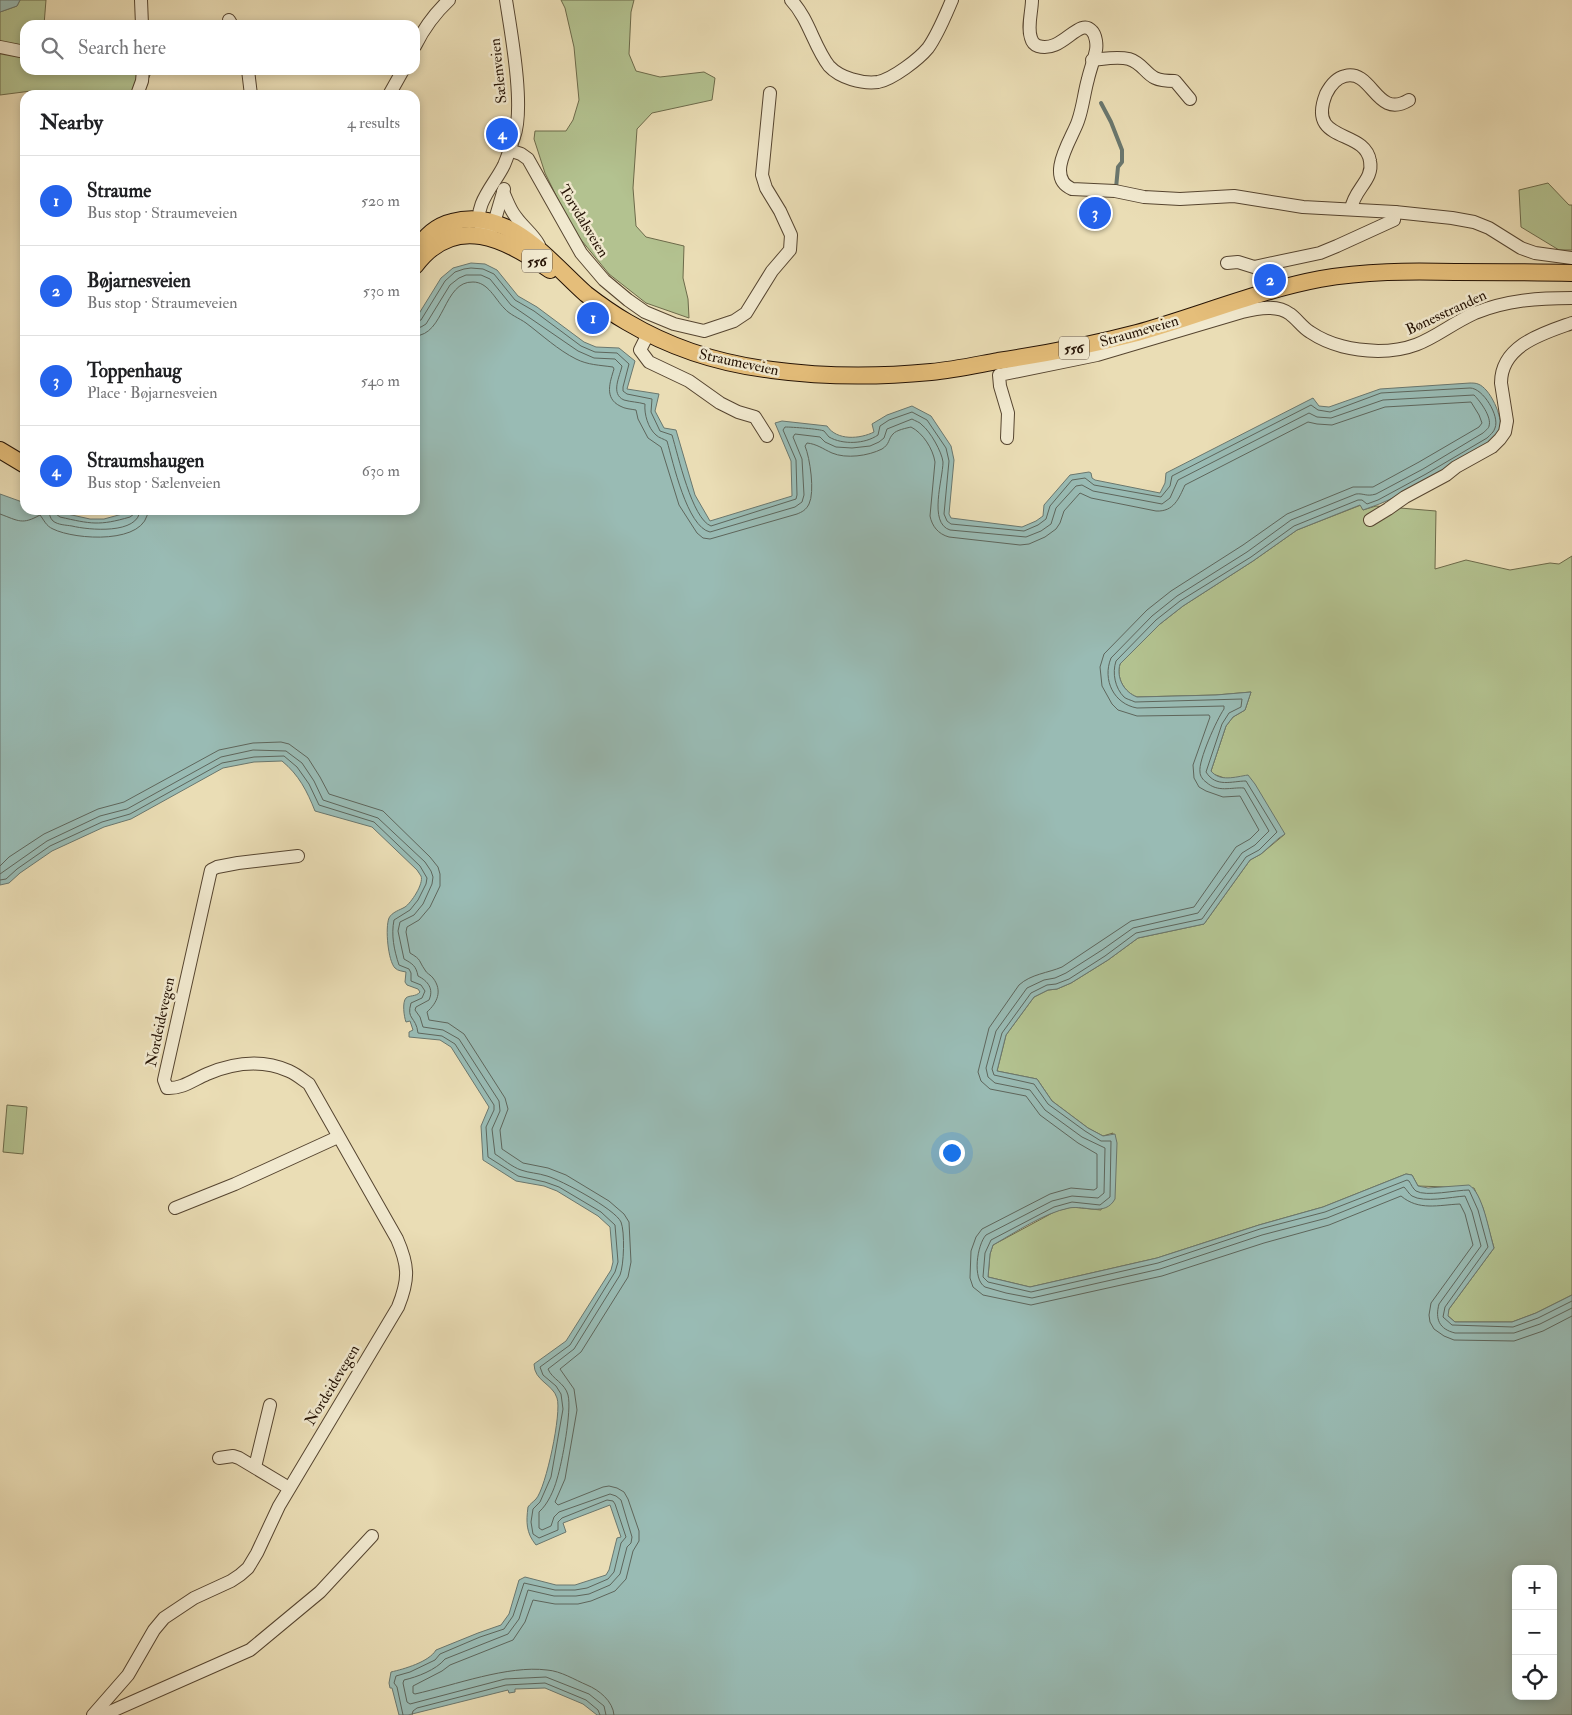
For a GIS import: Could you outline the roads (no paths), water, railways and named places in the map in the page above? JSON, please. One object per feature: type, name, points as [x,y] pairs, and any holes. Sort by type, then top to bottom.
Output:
[{"type":"main road","name":"Straumeveien","points":[[420,244],[437,228],[457,220],[478,219],[496,239],[513,247],[648,334],[719,360],[770,370],[849,376],[934,372],[1060,352],[1137,333],[1290,286],[1371,272],[1572,273]]},
{"type":"main road","name":"Straumeveien","points":[[420,261],[430,250],[451,238],[489,230],[510,230],[526,239],[544,254],[585,293]]},
{"type":"main road","points":[[0,450],[20,462]]},
{"type":"street","points":[[420,38],[436,12],[449,0]]},
{"type":"street","name":"Sælenveien","points":[[478,219],[481,207],[504,166],[516,134],[518,115],[516,83],[506,0]]},
{"type":"street","points":[[791,0],[830,68],[848,78],[877,82],[898,72],[928,48],[952,0]]},
{"type":"street","points":[[1032,0],[1030,33],[1031,40],[1036,45],[1054,46],[1063,42],[1075,30],[1087,28],[1092,30],[1096,40],[1096,48],[1078,122],[1061,158],[1060,170],[1062,180],[1067,187],[1180,199],[1234,196],[1303,207],[1395,212],[1452,218],[1474,222],[1488,228],[1521,248],[1550,256],[1572,258]]},
{"type":"street","points":[[139,20],[141,3]]},
{"type":"street","points":[[141,3],[142,20]]},
{"type":"street","points":[[0,47],[20,51]]},
{"type":"street","points":[[1092,60],[1114,58],[1130,60],[1144,67],[1154,78],[1175,81],[1190,99]]},
{"type":"street","points":[[139,90],[143,75]]},
{"type":"street","points":[[249,75],[250,90]]},
{"type":"street","points":[[392,90],[399,75]]},
{"type":"street","points":[[1351,209],[1354,196],[1369,174],[1370,161],[1362,145],[1333,132],[1324,121],[1323,107],[1328,89],[1340,78],[1352,75],[1363,80],[1387,104],[1399,104],[1409,100]]},
{"type":"street","name":"Torvdalsveien","points":[[509,150],[522,154],[528,160],[581,253],[604,280],[645,312],[674,324],[704,331],[734,321],[746,313],[772,271],[790,250],[790,235],[784,218],[763,181],[762,175],[770,93]]},
{"type":"street","name":"Sælenveien","points":[[489,230],[503,192],[504,166]]},
{"type":"street","name":"Straumeveien","points":[[503,192],[517,220],[534,237],[544,254]]},
{"type":"street","points":[[1227,263],[1238,262],[1254,267],[1320,253],[1394,220],[1395,212]]},
{"type":"street","name":"Bønesstranden","points":[[1007,438],[1008,412],[1000,386],[999,375],[1097,355],[1242,312],[1259,308],[1284,310],[1310,332],[1328,343],[1353,350],[1391,350],[1411,348],[1434,338],[1475,314],[1504,303],[1527,299],[1572,298]]},
{"type":"street","points":[[1370,520],[1405,497],[1492,447],[1505,432],[1507,421],[1501,377],[1505,363],[1519,347],[1537,336],[1572,323]]},
{"type":"street","name":"Straumeveien","points":[[648,334],[640,350],[647,361],[690,381],[720,403],[738,412],[755,417],[767,436]]},
{"type":"street","name":"Nordeidevegen","points":[[93,1715],[128,1675],[154,1630],[164,1618],[186,1603],[231,1581],[248,1568],[257,1553],[272,1517],[398,1307],[405,1290],[407,1270],[403,1252],[358,1168],[338,1137],[309,1084],[290,1071],[269,1064],[246,1063],[208,1074],[177,1089],[167,1088],[164,1080],[211,870],[216,867],[298,856]]},
{"type":"street","points":[[175,1208],[234,1184],[338,1137]]},
{"type":"street","points":[[255,1467],[270,1405]]},
{"type":"street","points":[[220,1458],[233,1456],[289,1488]]},
{"type":"street","points":[[103,1715],[250,1650],[320,1592],[372,1536]]},
{"type":"water","points":[[0,0],[20,0],[17,6],[0,12]]},
{"type":"water","points":[[471,263],[485,264],[497,270],[518,296],[537,307],[584,342],[596,347],[619,348],[635,361],[627,389],[659,394],[655,411],[664,428],[676,430],[695,495],[710,521],[792,496],[791,461],[775,423],[782,421],[827,426],[837,434],[856,437],[874,432],[872,424],[887,415],[912,406],[931,416],[951,446],[954,460],[949,514],[951,518],[1022,527],[1043,516],[1044,505],[1070,475],[1089,472],[1095,480],[1160,493],[1165,483],[1166,473],[1313,398],[1319,406],[1329,407],[1380,389],[1472,383],[1478,384],[1487,391],[1495,403],[1500,417],[1499,433],[1491,442],[1429,479],[1380,504],[1363,510],[1360,505],[1297,530],[1183,606],[1160,624],[1120,664],[1119,674],[1122,684],[1128,692],[1137,697],[1251,692],[1245,710],[1233,717],[1226,726],[1211,771],[1223,778],[1248,775],[1285,834],[1261,854],[1250,860],[1204,924],[1138,938],[1108,960],[1071,983],[1057,989],[1048,990],[1034,997],[1006,1035],[997,1071],[1037,1079],[1052,1101],[1088,1128],[1103,1136],[1115,1134],[1117,1143],[1115,1199],[1106,1208],[1075,1207],[1060,1210],[993,1245],[990,1254],[988,1277],[1030,1287],[1157,1258],[1259,1225],[1323,1207],[1406,1174],[1412,1175],[1418,1186],[1428,1188],[1469,1185],[1474,1189],[1482,1204],[1494,1248],[1449,1309],[1448,1316],[1455,1322],[1512,1322],[1536,1313],[1572,1295],[1572,1715],[597,1715],[583,1704],[545,1688],[515,1689],[515,1692],[509,1693],[508,1690],[408,1715],[399,1715],[389,1683],[391,1672],[416,1664],[428,1658],[436,1650],[501,1625],[509,1614],[519,1580],[525,1577],[556,1585],[575,1585],[606,1575],[609,1570],[617,1538],[621,1537],[610,1505],[563,1523],[566,1532],[536,1545],[529,1532],[527,1518],[528,1507],[536,1499],[544,1481],[555,1433],[558,1406],[555,1393],[537,1375],[534,1364],[566,1341],[611,1270],[613,1262],[610,1227],[598,1216],[557,1191],[544,1186],[516,1181],[483,1160],[481,1126],[489,1107],[451,1047],[440,1040],[409,1037],[409,1032],[413,1030],[410,1021],[406,1022],[404,1003],[407,997],[417,995],[420,992],[418,989],[407,985],[405,982],[406,972],[395,968],[389,952],[387,929],[389,918],[410,902],[421,884],[421,876],[372,827],[315,811],[302,784],[282,761],[254,762],[223,768],[131,819],[104,827],[52,851],[9,883],[0,885],[0,494],[20,501],[20,515],[72,515],[90,519],[104,519],[119,515],[420,515],[420,312],[441,278],[453,268]]},
{"type":"waterway","points":[[1101,103],[1122,150],[1122,162],[1118,167],[1116,188]]},
{"type":"place","name":"Straumshaugen","points":[[502,134]]},
{"type":"place","name":"Toppenhaug","points":[[1095,213]]},
{"type":"place","name":"Bøjarnesveien","points":[[1270,280]]},
{"type":"place","name":"Straume","points":[[593,318]]}]
